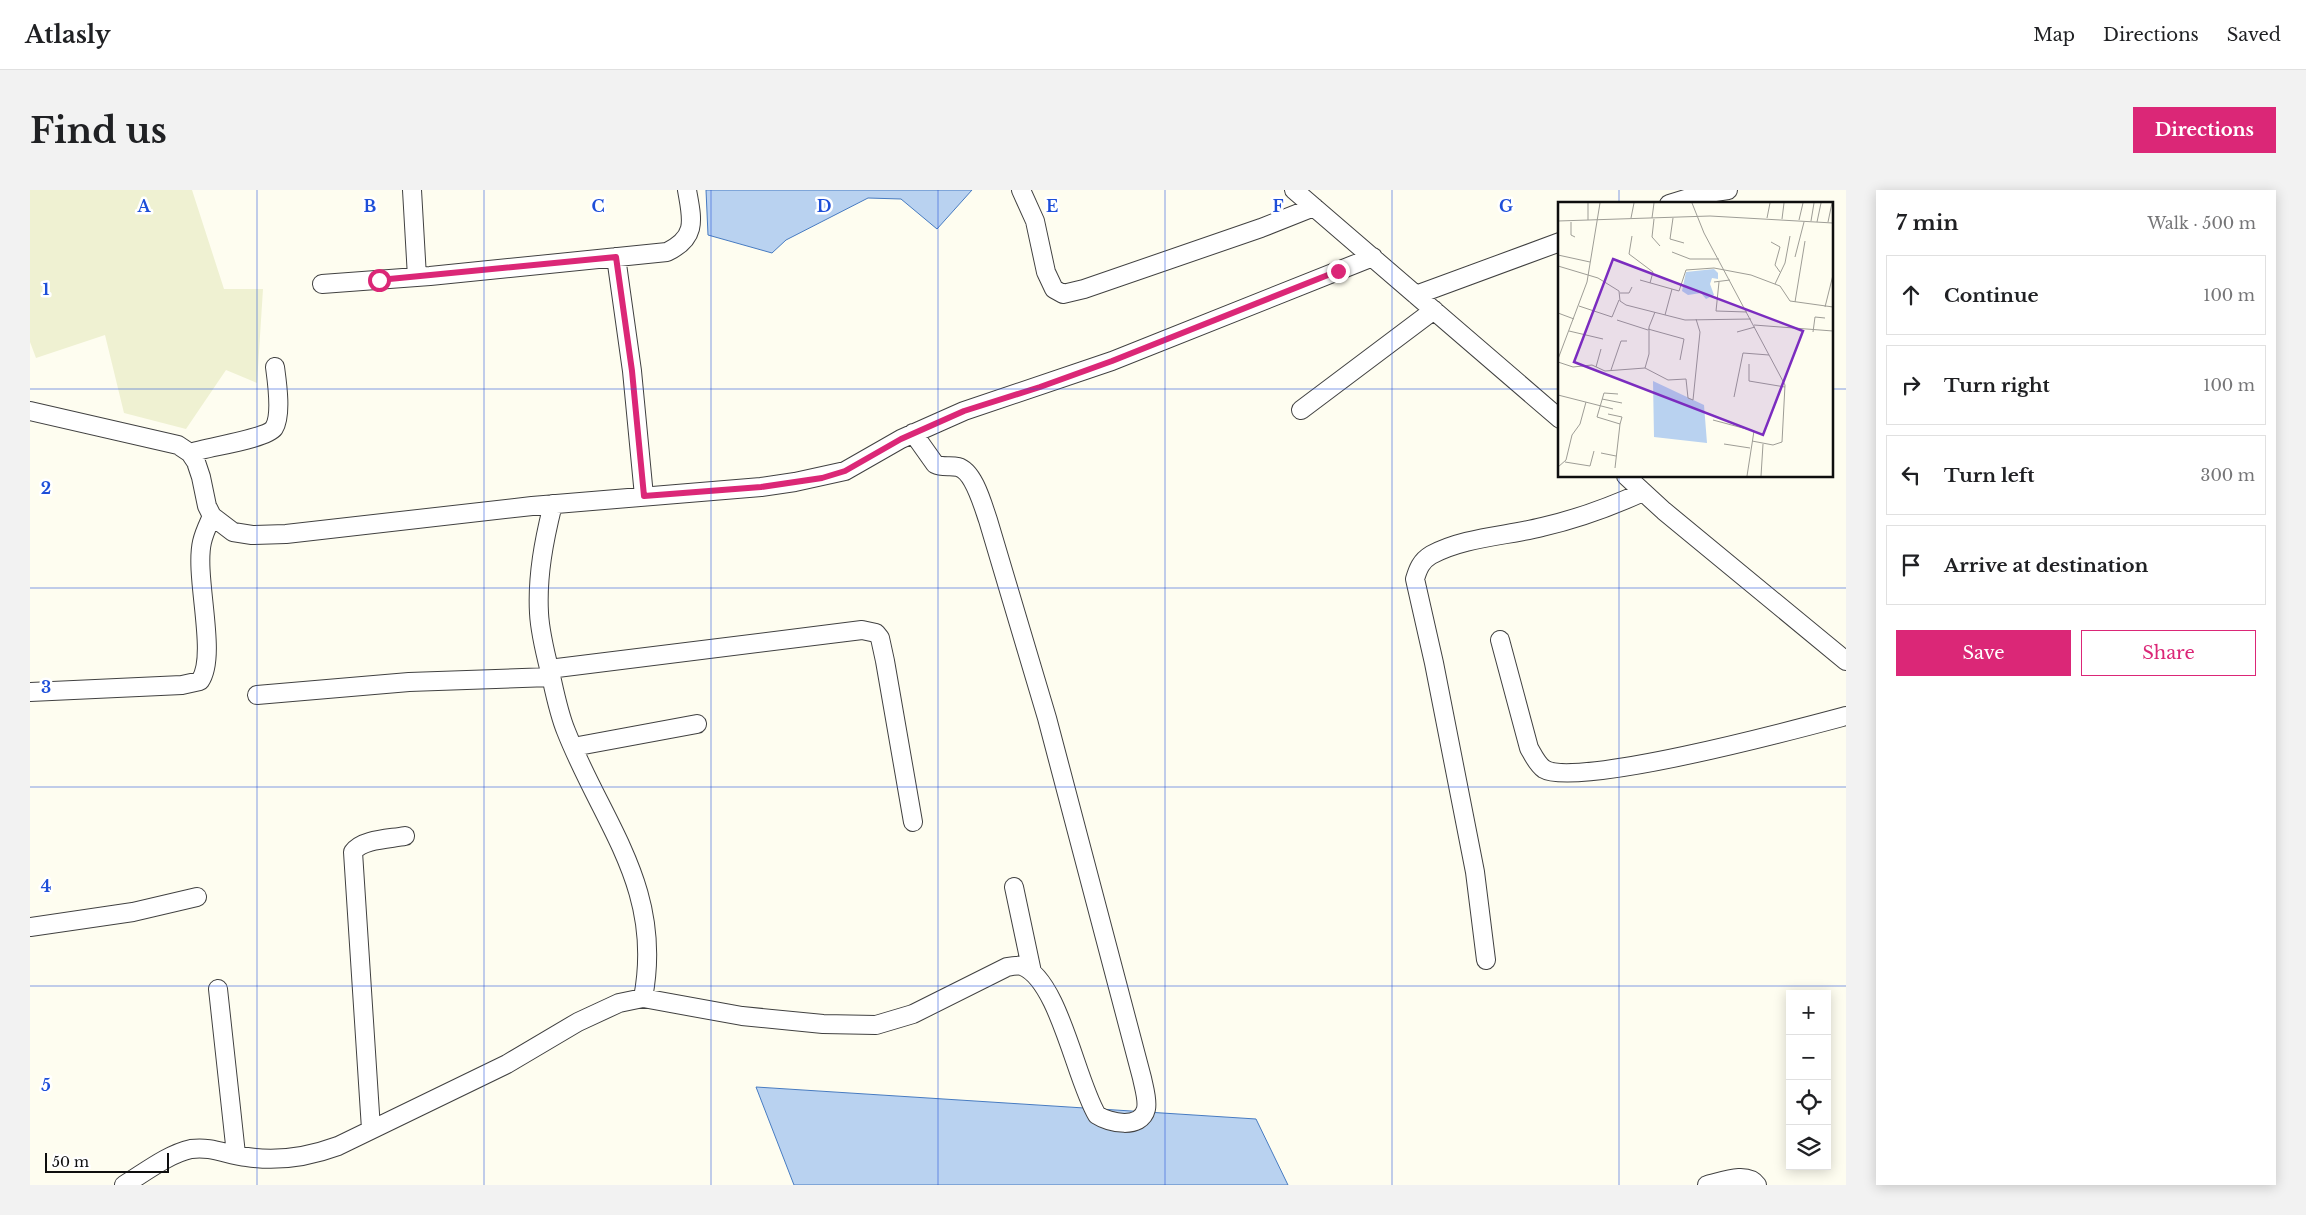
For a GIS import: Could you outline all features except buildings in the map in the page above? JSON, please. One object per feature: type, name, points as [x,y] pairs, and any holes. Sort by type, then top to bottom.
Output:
[{"type":"street","points":[[412,190],[416,277]]},
{"type":"street","points":[[322,284],[416,277],[667,252],[681,245],[688,237],[691,227],[687,190]]},
{"type":"street","points":[[1021,190],[1035,221],[1050,283],[1057,292],[1063,294],[1084,289],[1253,231],[1314,207]]},
{"type":"street","points":[[1294,190],[1558,418]]},
{"type":"street","points":[[1676,202],[1702,194],[1728,190]]},
{"type":"street","points":[[1416,295],[1558,243]]},
{"type":"street","points":[[616,257],[632,371],[644,496]]},
{"type":"street","points":[[30,411],[178,446],[190,453],[202,477],[207,506],[212,516],[220,524],[233,532],[252,535],[286,534],[553,504],[761,487],[822,478],[845,471],[913,433],[964,411],[1040,387],[1112,361],[1373,257]]},
{"type":"street","points":[[1300,410],[1434,310]]},
{"type":"street","points":[[190,453],[209,447],[254,439],[266,435],[274,428],[277,418],[278,400],[275,367]]},
{"type":"street","points":[[124,1185],[168,1159],[190,1150],[211,1148],[268,1159],[316,1154],[507,1064],[598,1012],[619,1003],[648,999],[703,1010],[823,1024],[876,1024],[913,1014],[1007,967],[1021,966],[1032,972],[1045,986],[1055,1006],[1097,1115],[1113,1123],[1137,1120],[1144,1115],[1146,1108],[1142,1078],[1047,718],[988,520],[977,489],[966,471],[960,467],[935,464],[913,433]]},
{"type":"street","points":[[1628,478],[1846,661]]},
{"type":"street","points":[[1486,960],[1475,872],[1434,663],[1415,579],[1419,566],[1429,556],[1446,548],[1543,527],[1616,504],[1643,492]]},
{"type":"street","points":[[553,504],[543,546],[539,614],[550,673],[572,747],[626,854],[637,885],[642,902],[648,999]]},
{"type":"street","points":[[30,692],[182,684],[200,681],[205,675],[206,646],[200,560],[202,543],[212,516]]},
{"type":"street","points":[[257,695],[409,682],[550,673],[862,630],[876,633],[880,638],[913,822]]},
{"type":"street","points":[[1500,640],[1529,748],[1535,760],[1545,770],[1558,773],[1650,762],[1735,745],[1846,716]]},
{"type":"street","points":[[572,747],[697,724]]},
{"type":"street","points":[[371,1129],[353,852],[357,847],[366,843],[405,836]]},
{"type":"street","points":[[1014,887],[1032,972]]},
{"type":"street","points":[[30,927],[133,912],[197,897]]},
{"type":"street","points":[[218,988],[236,1154]]},
{"type":"street","points":[[1707,1185],[1743,1177],[1750,1178],[1757,1185]]},
{"type":"green space","points":[[30,190],[192,190],[224,289],[263,289],[257,383],[226,370],[186,429],[124,413],[105,335],[36,358],[30,342]]},
{"type":"water","points":[[706,190],[972,190],[937,229],[901,199],[868,198],[786,240],[772,253],[708,235]]},
{"type":"water","points":[[756,1087],[1256,1119],[1288,1185],[794,1185]]},
{"type":"route","points":[[379,280],[616,257],[632,371],[644,496],[761,487],[822,478],[845,471],[901,439],[964,411],[1040,387],[1112,361],[1338,271]]}]
